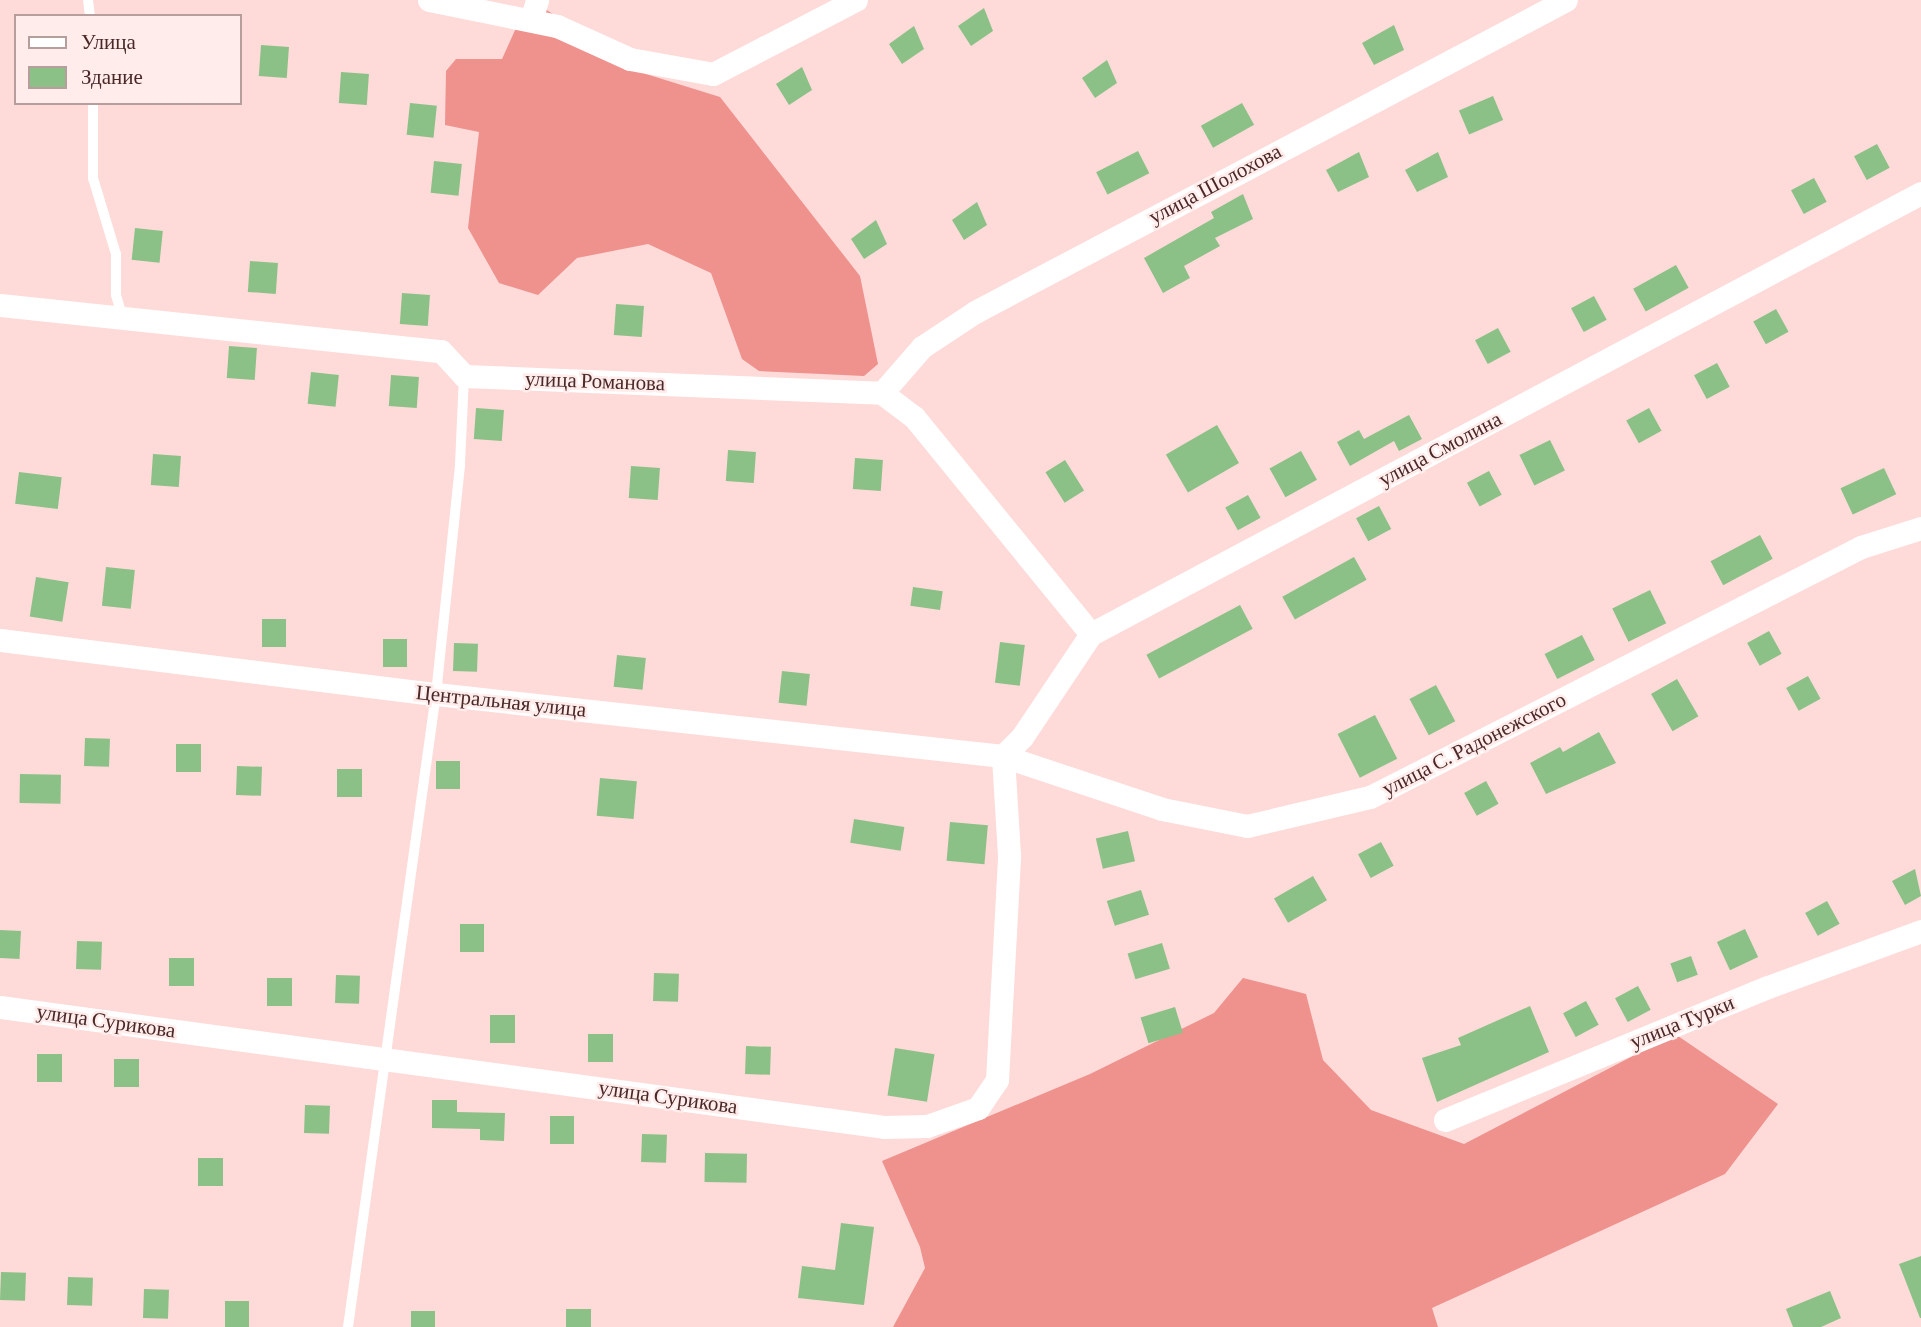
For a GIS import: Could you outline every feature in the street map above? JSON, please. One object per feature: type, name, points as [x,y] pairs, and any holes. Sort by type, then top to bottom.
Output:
[{"type":"street","points":[[429,0],[534,10],[557,26],[630,59],[712,74],[856,0]]},
{"type":"street","name":"улица Шолохова","points":[[881,393],[922,347],[975,312],[1566,0]]},
{"type":"street","name":"улица Смолина","points":[[1003,755],[1022,737],[1091,634],[1921,193]]},
{"type":"street","points":[[0,305],[441,351],[464,376]]},
{"type":"street","name":"улица Романова","points":[[464,376],[881,393]]},
{"type":"street","points":[[881,393],[914,417],[1091,634]]},
{"type":"street","name":"улица С. Радонежского","points":[[1003,755],[1162,809],[1247,827],[1370,797],[1861,547],[1921,528]]},
{"type":"street","name":"Центральная улица","points":[[0,640],[436,694],[1003,755]]},
{"type":"street","name":"улица Сурикова","points":[[0,1007],[884,1127],[927,1126],[978,1108],[997,1080],[1009,855],[1003,755]]},
{"type":"street","name":"улица Турки","points":[[1445,1120],[1768,986],[1921,931]]},
{"type":"lane","points":[[93,105],[93,178],[116,254],[116,295],[122,316]]},
{"type":"lane","points":[[348,1327],[436,694],[464,376]]},
{"type":"shaded area","points":[[542,7],[646,74],[720,97],[860,276],[878,364],[864,376],[759,371],[742,359],[711,273],[648,244],[577,258],[538,295],[499,283],[468,228],[479,132],[445,125],[446,71],[456,59],[502,59],[521,17]]},
{"type":"shaded area","points":[[1243,978],[1306,994],[1323,1060],[1371,1110],[1464,1144],[1675,1034],[1778,1104],[1725,1174],[1432,1308],[1438,1327],[893,1327],[925,1268],[920,1247],[882,1161],[1090,1074],[1214,1013]]},
{"type":"building","points":[[984,8],[993,31],[971,46],[958,26]]},
{"type":"building","points":[[1394,25],[1404,50],[1374,65],[1362,43]]},
{"type":"building","points":[[914,26],[924,49],[902,64],[889,44]]},
{"type":"building","points":[[261,45],[289,47],[287,78],[259,76]]},
{"type":"building","points":[[1107,60],[1117,83],[1095,98],[1082,78]]},
{"type":"building","points":[[802,67],[812,90],[789,105],[776,84]]},
{"type":"building","points":[[341,72],[369,74],[367,105],[339,103]]},
{"type":"building","points":[[1493,96],[1503,120],[1469,134],[1459,110]]},
{"type":"building","points":[[410,103],[437,106],[434,138],[407,135]]},
{"type":"building","points":[[1242,103],[1254,125],[1213,148],[1201,126]]},
{"type":"building","points":[[1877,144],[1890,168],[1867,180],[1854,156]]},
{"type":"building","points":[[1138,151],[1149,173],[1107,195],[1096,172]]},
{"type":"building","points":[[1359,152],[1369,177],[1338,192],[1326,170]]},
{"type":"building","points":[[1438,152],[1448,177],[1417,192],[1405,170]]},
{"type":"building","points":[[434,161],[462,164],[459,196],[431,193]]},
{"type":"building","points":[[1814,178],[1827,202],[1804,214],[1791,190]]},
{"type":"building","points":[[1243,194],[1253,219],[1215,238],[1220,246],[1184,266],[1190,278],[1163,293],[1144,258],[1214,218],[1211,212]]},
{"type":"building","points":[[977,202],[987,225],[964,240],[952,220]]},
{"type":"building","points":[[876,220],[887,244],[864,259],[851,239]]},
{"type":"building","points":[[135,228],[163,231],[160,263],[132,260]]},
{"type":"building","points":[[250,261],[278,263],[276,294],[248,292]]},
{"type":"building","points":[[1676,265],[1689,288],[1646,311],[1633,289]]},
{"type":"building","points":[[402,293],[430,295],[428,326],[400,324]]},
{"type":"building","points":[[1594,296],[1607,320],[1584,332],[1571,308]]},
{"type":"building","points":[[616,304],[644,306],[642,337],[614,335]]},
{"type":"building","points":[[1776,309],[1789,332],[1766,344],[1753,322]]},
{"type":"building","points":[[1498,328],[1511,352],[1488,364],[1475,340]]},
{"type":"building","points":[[229,346],[257,348],[255,380],[227,378]]},
{"type":"building","points":[[1717,363],[1730,387],[1707,399],[1694,375]]},
{"type":"building","points":[[311,372],[339,375],[336,407],[308,404]]},
{"type":"building","points":[[391,375],[419,377],[417,408],[389,406]]},
{"type":"building","points":[[476,408],[504,410],[502,441],[474,439]]},
{"type":"building","points":[[1649,408],[1662,431],[1639,443],[1626,421]]},
{"type":"building","points":[[1409,415],[1422,439],[1399,451],[1394,441],[1350,466],[1337,442],[1359,430],[1364,439]]},
{"type":"building","points":[[1217,425],[1239,463],[1188,493],[1166,454]]},
{"type":"building","points":[[1550,440],[1565,471],[1534,485],[1519,455]]},
{"type":"building","points":[[728,450],[756,452],[754,483],[726,481]]},
{"type":"building","points":[[1301,451],[1317,480],[1286,497],[1270,468]]},
{"type":"building","points":[[153,454],[181,456],[179,487],[151,485]]},
{"type":"building","points":[[855,458],[883,460],[881,491],[853,489]]},
{"type":"building","points":[[1065,460],[1084,491],[1065,503],[1045,472]]},
{"type":"building","points":[[631,466],[660,468],[658,500],[629,498]]},
{"type":"building","points":[[1884,468],[1896,494],[1853,515],[1840,488]]},
{"type":"building","points":[[1489,471],[1502,495],[1480,507],[1467,483]]},
{"type":"building","points":[[19,472],[62,477],[58,509],[15,504]]},
{"type":"building","points":[[1248,495],[1261,518],[1238,530],[1225,508]]},
{"type":"building","points":[[1379,506],[1391,529],[1368,541],[1356,518]]},
{"type":"building","points":[[1760,535],[1773,559],[1723,585],[1711,561]]},
{"type":"building","points":[[1354,557],[1367,580],[1295,619],[1282,597]]},
{"type":"building","points":[[106,567],[135,570],[131,609],[102,606]]},
{"type":"building","points":[[36,577],[69,582],[62,622],[30,617]]},
{"type":"building","points":[[913,587],[943,591],[940,610],[910,606]]},
{"type":"building","points":[[1650,590],[1666,623],[1628,642],[1612,608]]},
{"type":"building","points":[[1240,605],[1253,629],[1159,679],[1146,655]]},
{"type":"building","points":[[262,619],[286,619],[286,647],[262,647]]},
{"type":"building","points":[[1769,631],[1782,654],[1760,666],[1747,643]]},
{"type":"building","points":[[1582,635],[1595,660],[1557,679],[1545,654]]},
{"type":"building","points":[[383,639],[407,639],[407,667],[383,667]]},
{"type":"building","points":[[1000,642],[1025,645],[1020,686],[995,683]]},
{"type":"building","points":[[454,643],[478,644],[477,672],[453,671]]},
{"type":"building","points":[[617,655],[646,658],[642,690],[614,687]]},
{"type":"building","points":[[782,671],[810,674],[807,706],[779,703]]},
{"type":"building","points":[[1808,676],[1821,699],[1799,711],[1786,688]]},
{"type":"building","points":[[1677,679],[1698,716],[1673,731],[1651,694]]},
{"type":"building","points":[[1436,685],[1455,721],[1429,735],[1410,699]]},
{"type":"building","points":[[1375,715],[1397,759],[1360,778],[1338,734]]},
{"type":"building","points":[[1599,732],[1616,763],[1546,794],[1530,763],[1560,747],[1563,752]]},
{"type":"building","points":[[85,738],[110,739],[109,767],[84,766]]},
{"type":"building","points":[[176,744],[201,744],[201,772],[176,772]]},
{"type":"building","points":[[436,761],[460,761],[460,789],[436,789]]},
{"type":"building","points":[[237,766],[262,767],[261,796],[236,795]]},
{"type":"building","points":[[337,769],[362,769],[362,797],[337,797]]},
{"type":"building","points":[[20,774],[61,775],[60,804],[19,803]]},
{"type":"building","points":[[600,778],[637,781],[634,819],[597,816]]},
{"type":"building","points":[[1486,781],[1499,804],[1477,816],[1464,793]]},
{"type":"building","points":[[854,819],[904,827],[901,851],[850,843]]},
{"type":"building","points":[[950,822],[988,825],[984,864],[947,861]]},
{"type":"building","points":[[1128,831],[1135,861],[1103,869],[1096,838]]},
{"type":"building","points":[[1381,842],[1394,866],[1371,878],[1358,854]]},
{"type":"building","points":[[1915,869],[1921,896],[1905,905],[1892,881]]},
{"type":"building","points":[[1313,876],[1327,900],[1288,923],[1274,898]]},
{"type":"building","points":[[1141,890],[1149,915],[1115,926],[1107,901]]},
{"type":"building","points":[[1827,901],[1840,924],[1818,936],[1805,913]]},
{"type":"building","points":[[460,924],[484,924],[484,952],[460,952]]},
{"type":"building","points":[[1745,929],[1758,957],[1730,970],[1717,942]]},
{"type":"building","points":[[0,930],[21,931],[20,959],[0,958]]},
{"type":"building","points":[[77,941],[102,942],[101,970],[76,969]]},
{"type":"building","points":[[1162,943],[1170,969],[1135,979],[1128,954]]},
{"type":"building","points":[[1691,956],[1698,975],[1677,982],[1670,964]]},
{"type":"building","points":[[169,958],[194,958],[194,986],[169,986]]},
{"type":"building","points":[[654,973],[679,974],[678,1002],[653,1001]]},
{"type":"building","points":[[336,975],[360,976],[359,1004],[335,1003]]},
{"type":"building","points":[[267,978],[292,978],[292,1006],[267,1006]]},
{"type":"building","points":[[1638,986],[1651,1010],[1628,1022],[1615,998]]},
{"type":"building","points":[[1586,1001],[1599,1025],[1576,1037],[1563,1013]]},
{"type":"building","points":[[1530,1006],[1549,1052],[1437,1102],[1422,1058],[1461,1045],[1458,1038]]},
{"type":"building","points":[[1175,1007],[1183,1033],[1148,1043],[1141,1018]]},
{"type":"building","points":[[490,1015],[515,1015],[515,1043],[490,1043]]},
{"type":"building","points":[[588,1034],[613,1034],[613,1062],[588,1062]]},
{"type":"building","points":[[746,1046],[771,1047],[770,1075],[745,1074]]},
{"type":"building","points":[[895,1048],[935,1054],[927,1102],[887,1095]]},
{"type":"building","points":[[37,1054],[62,1054],[62,1082],[37,1082]]},
{"type":"building","points":[[114,1059],[139,1059],[139,1087],[114,1087]]},
{"type":"building","points":[[432,1100],[457,1100],[457,1112],[505,1113],[504,1141],[480,1140],[480,1129],[432,1128]]},
{"type":"building","points":[[305,1105],[330,1106],[329,1134],[304,1133]]},
{"type":"building","points":[[550,1116],[574,1116],[574,1144],[550,1144]]},
{"type":"building","points":[[642,1134],[667,1135],[666,1163],[641,1162]]},
{"type":"building","points":[[705,1153],[747,1154],[746,1183],[704,1182]]},
{"type":"building","points":[[198,1158],[223,1158],[223,1186],[198,1186]]},
{"type":"building","points":[[841,1223],[874,1227],[864,1305],[798,1298],[802,1266],[835,1270]]},
{"type":"building","points":[[1921,1256],[1921,1318],[1920,1318],[1899,1264]]},
{"type":"building","points":[[1,1272],[26,1273],[25,1301],[0,1300]]},
{"type":"building","points":[[68,1277],[93,1278],[92,1306],[67,1305]]},
{"type":"building","points":[[144,1289],[169,1290],[168,1319],[143,1318]]},
{"type":"building","points":[[1830,1291],[1841,1318],[1821,1327],[1793,1327],[1786,1309]]},
{"type":"building","points":[[225,1301],[249,1301],[249,1327],[225,1327]]},
{"type":"building","points":[[566,1309],[591,1309],[591,1327],[566,1327]]},
{"type":"building","points":[[411,1311],[435,1311],[435,1327],[411,1327]]}]
